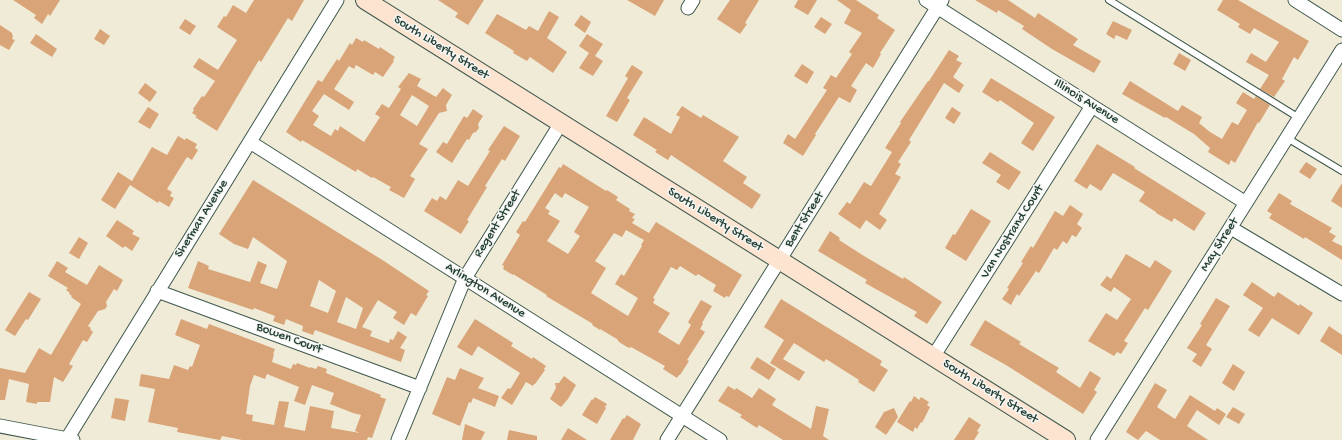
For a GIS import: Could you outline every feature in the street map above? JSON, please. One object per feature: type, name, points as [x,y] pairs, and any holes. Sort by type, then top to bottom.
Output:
[{"type":"main road","name":"South Liberty Street","points":[[365,0],[1066,440]]},
{"type":"street","name":"Sherman Avenue","points":[[70,439],[157,291],[337,0]]},
{"type":"street","points":[[1295,0],[1342,30]]},
{"type":"street","name":"Illinois Avenue","points":[[935,2],[1092,106],[1246,203]]},
{"type":"street","name":"Bent Street","points":[[667,440],[779,261],[935,2]]},
{"type":"street","name":"May Street","points":[[1097,440],[1342,50]]},
{"type":"street","name":"Van Nostrand Court","points":[[933,357],[1092,106]]},
{"type":"street","name":"Regent Street","points":[[398,440],[465,278],[561,123]]},
{"type":"street","name":"Arlington Avenue","points":[[250,142],[720,440]]},
{"type":"street","points":[[1231,228],[1342,294]]},
{"type":"street","name":"Bowen Court","points":[[157,291],[420,388]]},
{"type":"street","points":[[0,426],[70,439]]},
{"type":"lane","points":[[1109,0],[1299,118]]},
{"type":"lane","points":[[1287,138],[1342,171]]},
{"type":"building","points":[[13,0],[60,0],[50,16],[48,14],[42,24],[34,18],[36,15]]},
{"type":"building","points":[[254,0],[304,0],[292,21],[288,18],[261,62],[259,60],[217,131],[195,117],[197,116],[192,113],[202,96],[204,97],[215,81],[193,67],[199,58],[218,70],[237,40],[217,27],[224,16],[226,17],[233,5],[246,13]]},
{"type":"building","points":[[438,0],[484,0],[468,25],[455,17],[458,13]]},
{"type":"building","points":[[627,0],[664,0],[655,16]]},
{"type":"building","points":[[730,0],[759,0],[745,23],[747,24],[740,34],[717,19]]},
{"type":"building","points":[[798,0],[817,0],[808,15],[794,7]]},
{"type":"building","points":[[837,0],[856,0],[879,15],[877,18],[895,30],[880,53],[881,54],[873,68],[866,63],[851,86],[857,90],[850,103],[839,97],[815,134],[816,135],[803,156],[783,143],[788,134],[795,139],[827,90],[823,88],[831,75],[836,78],[852,54],[849,52],[862,33],[844,23],[851,10]]},
{"type":"building","points":[[975,0],[1008,0],[1035,18],[1038,13],[1078,39],[1073,45],[1101,61],[1094,73],[1052,49],[1022,29],[1024,26],[998,10],[997,13]]},
{"type":"building","points":[[1223,0],[1238,0],[1309,41],[1298,60],[1294,57],[1282,79],[1285,81],[1274,97],[1260,89],[1269,75],[1246,62],[1251,53],[1266,62],[1279,42],[1254,28],[1250,34],[1238,27],[1240,24],[1217,10]]},
{"type":"building","points":[[549,11],[559,17],[547,38],[567,52],[553,73],[530,57],[527,61],[513,53],[514,51],[485,33],[497,14],[526,30],[529,26],[538,31]]},
{"type":"building","points":[[581,15],[591,22],[585,33],[574,25]]},
{"type":"building","points":[[821,17],[832,24],[825,34],[814,27]]},
{"type":"building","points":[[185,19],[196,26],[190,35],[179,28]]},
{"type":"building","points":[[1113,21],[1132,30],[1127,40],[1116,35],[1114,39],[1106,34]]},
{"type":"building","points":[[0,25],[12,33],[12,39],[15,40],[9,50],[0,45]]},
{"type":"building","points":[[100,29],[110,36],[104,45],[94,39]]},
{"type":"building","points":[[36,34],[57,49],[52,57],[30,43]]},
{"type":"building","points":[[587,34],[603,44],[595,56],[603,61],[593,76],[579,68],[589,53],[579,46]]},
{"type":"building","points":[[356,38],[363,42],[364,40],[379,49],[380,47],[395,57],[393,60],[394,61],[383,77],[375,72],[373,75],[356,65],[354,69],[349,66],[334,89],[354,102],[349,110],[324,94],[312,111],[319,116],[313,125],[331,136],[335,129],[338,131],[340,126],[364,142],[380,117],[375,114],[382,104],[389,108],[401,89],[398,87],[409,73],[421,79],[417,86],[436,97],[443,88],[452,95],[446,105],[447,111],[439,113],[419,144],[428,149],[410,176],[415,179],[404,198],[389,190],[391,187],[357,169],[356,172],[302,140],[301,142],[286,132],[318,80],[322,82],[337,59],[339,61],[350,43],[352,45]],"holes":[[[412,95],[429,106],[417,126],[400,115]]]},
{"type":"building","points":[[949,50],[959,56],[956,60],[962,63],[953,77],[964,85],[959,93],[944,83],[909,140],[911,142],[898,162],[901,164],[895,174],[901,177],[879,214],[887,220],[880,230],[866,220],[860,229],[838,214],[847,202],[850,204],[864,182],[871,186],[892,152],[885,148],[901,123],[900,122]]},
{"type":"building","points":[[1179,53],[1191,60],[1185,71],[1173,64]]},
{"type":"building","points":[[802,64],[814,72],[807,84],[794,76]]},
{"type":"building","points":[[632,65],[643,72],[627,98],[630,100],[617,122],[606,116],[628,78],[625,76]]},
{"type":"building","points":[[991,78],[1055,117],[1033,151],[1021,143],[1034,123],[1000,100],[998,102],[982,92]]},
{"type":"building","points":[[1130,81],[1178,111],[1182,105],[1202,117],[1199,123],[1222,139],[1232,122],[1238,125],[1247,110],[1236,103],[1243,92],[1254,99],[1256,96],[1270,105],[1259,123],[1258,122],[1235,163],[1231,160],[1229,165],[1208,152],[1210,148],[1194,134],[1166,117],[1165,118],[1122,94]]},
{"type":"building","points":[[145,83],[157,92],[150,102],[138,93]]},
{"type":"building","points":[[682,106],[701,118],[703,115],[739,137],[723,161],[747,177],[743,183],[761,195],[752,209],[671,155],[668,160],[655,152],[657,150],[633,135],[644,117],[671,134],[680,117],[676,115]]},
{"type":"building","points":[[148,107],[159,114],[150,129],[138,122]]},
{"type":"building","points":[[952,107],[961,113],[954,124],[945,118]]},
{"type":"building","points":[[473,109],[483,116],[478,124],[479,128],[473,133],[469,140],[467,139],[452,163],[436,152],[443,142],[447,144],[464,116],[467,118]]},
{"type":"building","points":[[504,126],[520,136],[505,161],[502,159],[485,186],[487,187],[467,220],[469,221],[461,234],[424,211],[432,198],[437,201],[440,196],[446,200],[458,180],[468,186],[490,151],[488,150]]},
{"type":"building","points":[[178,136],[185,140],[186,138],[197,144],[195,148],[198,150],[192,160],[187,157],[167,189],[172,192],[170,196],[174,198],[169,207],[159,201],[158,203],[130,185],[115,209],[101,200],[118,172],[132,181],[152,147],[167,155]]},
{"type":"building","points":[[1097,144],[1206,213],[1194,231],[1174,218],[1172,222],[1139,201],[1145,192],[1113,173],[1101,191],[1090,184],[1087,189],[1074,181]]},
{"type":"building","points":[[990,152],[1021,172],[1009,190],[996,182],[1001,175],[982,163]]},
{"type":"building","points":[[1306,162],[1317,169],[1310,179],[1299,172]]},
{"type":"building","points":[[563,164],[618,197],[616,200],[635,214],[632,218],[635,219],[632,223],[649,233],[656,222],[742,275],[729,297],[726,296],[725,298],[713,291],[716,285],[698,274],[696,276],[680,266],[677,270],[671,267],[653,298],[655,299],[653,303],[670,313],[658,332],[679,345],[691,325],[688,322],[701,300],[712,306],[700,329],[705,332],[687,360],[689,361],[677,378],[663,369],[665,366],[631,347],[627,347],[617,339],[600,330],[592,325],[593,324],[546,296],[547,295],[503,269],[504,266],[502,265],[520,235],[516,232],[523,221],[525,222],[559,167],[561,168]],"holes":[[[555,193],[562,198],[565,193],[589,207],[574,232],[580,236],[568,254],[547,241],[560,221],[548,214],[550,211],[545,208]],[[626,230],[644,240],[624,276],[621,274],[615,284],[638,298],[628,316],[591,293],[606,268],[595,261],[614,233],[622,237]]]},
{"type":"building","points":[[253,180],[384,261],[429,291],[426,295],[428,296],[416,316],[411,313],[404,325],[393,318],[397,312],[378,300],[362,327],[372,331],[370,336],[389,343],[390,339],[393,340],[398,331],[407,337],[400,348],[405,350],[401,362],[315,330],[313,335],[302,331],[303,326],[286,319],[284,325],[273,321],[275,316],[188,288],[198,261],[209,266],[208,269],[250,282],[258,261],[267,265],[260,283],[277,289],[287,261],[253,237],[248,249],[234,244],[219,234]],"holes":[[[319,280],[336,291],[328,313],[310,306]],[[346,297],[363,308],[356,329],[337,322]]]},
{"type":"building","points":[[1342,183],[1342,208],[1331,201]]},
{"type":"building","points":[[1279,193],[1292,201],[1290,204],[1332,228],[1329,232],[1336,236],[1332,241],[1342,246],[1342,260],[1305,237],[1304,239],[1269,218],[1272,214],[1267,211]]},
{"type":"building","points":[[1070,205],[1083,214],[1077,224],[1082,228],[1076,237],[1072,235],[1067,244],[1063,241],[1057,250],[1054,248],[1039,273],[1036,271],[1019,296],[1017,294],[1011,305],[1002,299],[1009,289],[1007,288],[1023,263],[1021,262],[1031,246],[1033,248],[1055,211],[1063,216]]},
{"type":"building","points":[[971,209],[991,221],[966,261],[945,248]]},
{"type":"building","points":[[117,220],[134,231],[132,234],[140,238],[132,251],[125,246],[123,248],[106,236]]},
{"type":"building","points":[[830,231],[840,238],[839,240],[864,256],[903,279],[904,277],[942,302],[927,324],[914,316],[917,312],[865,283],[867,280],[818,251]]},
{"type":"building","points":[[79,237],[88,243],[79,259],[69,253]]},
{"type":"building","points":[[1126,254],[1150,268],[1155,260],[1172,271],[1148,310],[1145,308],[1124,341],[1128,343],[1121,354],[1117,352],[1114,356],[1088,341],[1106,313],[1117,320],[1131,299],[1114,287],[1111,292],[1100,285],[1107,276],[1111,279]]},
{"type":"building","points":[[57,261],[68,268],[65,272],[87,285],[99,265],[123,280],[117,291],[114,289],[106,302],[107,306],[105,309],[98,311],[88,326],[93,332],[87,342],[83,340],[69,364],[73,366],[63,382],[54,377],[50,402],[37,402],[37,404],[26,402],[29,384],[9,379],[5,400],[0,400],[0,368],[25,373],[39,348],[51,355],[81,304],[71,297],[72,296],[69,294],[70,293],[66,290],[68,288],[48,276]]},
{"type":"building","points":[[1252,282],[1274,297],[1278,292],[1299,306],[1300,304],[1313,313],[1299,335],[1272,318],[1259,337],[1248,330],[1263,308],[1243,295]]},
{"type":"building","points":[[29,292],[41,299],[28,320],[26,319],[15,336],[5,330]]},
{"type":"building","points":[[1216,298],[1230,306],[1206,345],[1212,349],[1201,367],[1192,361],[1197,354],[1187,348],[1202,325],[1200,324]]},
{"type":"building","points":[[781,299],[882,361],[880,365],[888,370],[874,392],[858,382],[859,380],[826,359],[824,362],[794,343],[783,359],[805,372],[799,381],[770,363],[784,340],[764,327]]},
{"type":"building","points":[[181,319],[207,329],[209,324],[275,349],[272,362],[291,369],[293,364],[296,365],[297,363],[316,369],[318,366],[327,369],[326,373],[381,395],[380,397],[386,399],[372,438],[368,437],[367,440],[242,440],[222,436],[220,440],[177,432],[178,428],[148,422],[155,389],[139,386],[141,374],[169,379],[174,365],[188,370],[190,366],[192,367],[200,345],[175,335]],"holes":[[[267,374],[299,387],[294,401],[305,405],[312,385],[334,393],[330,404],[361,415],[355,431],[360,433],[331,428],[334,411],[310,406],[305,431],[284,427],[289,402],[279,401],[274,425],[252,421],[253,415],[246,414],[250,386],[254,375],[265,379]]]},
{"type":"building","points":[[475,319],[513,343],[511,346],[532,359],[533,357],[546,366],[544,369],[545,370],[533,386],[526,382],[512,405],[501,398],[508,388],[511,388],[520,373],[478,346],[472,356],[457,347]]},
{"type":"building","points":[[985,320],[1021,342],[1019,344],[1059,368],[1056,372],[1080,388],[1090,371],[1101,378],[1094,390],[1097,392],[1083,414],[1006,365],[970,345]]},
{"type":"building","points":[[1329,326],[1342,335],[1342,355],[1320,341]]},
{"type":"building","points":[[757,357],[776,369],[769,380],[750,368]]},
{"type":"building","points":[[1233,364],[1245,372],[1234,391],[1222,383]]},
{"type":"building","points":[[460,368],[484,378],[478,388],[499,396],[495,407],[473,398],[471,403],[469,402],[460,426],[432,414],[447,377],[455,380]]},
{"type":"building","points":[[564,376],[576,385],[568,399],[561,407],[550,399],[556,388],[555,383],[559,383]]},
{"type":"building","points":[[1155,383],[1167,390],[1157,407],[1175,419],[1190,395],[1215,411],[1217,408],[1226,414],[1219,425],[1197,410],[1187,426],[1208,440],[1160,440],[1146,431],[1138,440],[1126,432]]},
{"type":"building","points":[[728,386],[735,390],[736,388],[752,398],[759,388],[776,399],[772,405],[811,429],[816,406],[829,409],[823,436],[829,440],[783,440],[759,425],[757,428],[740,417],[742,415],[718,401]]},
{"type":"building","points":[[914,396],[919,400],[921,397],[929,402],[927,405],[930,407],[922,423],[921,422],[917,429],[915,427],[913,432],[897,422]]},
{"type":"building","points":[[595,397],[607,404],[597,424],[582,415],[592,399],[593,400]]},
{"type":"building","points":[[115,398],[129,400],[125,421],[111,418]]},
{"type":"building","points":[[1233,407],[1245,414],[1239,424],[1226,417]]},
{"type":"building","points":[[894,408],[898,417],[886,435],[875,427],[884,412]]},
{"type":"building","points":[[627,415],[641,424],[633,440],[610,440],[623,418],[624,419]]},
{"type":"building","points":[[969,417],[981,425],[974,440],[954,440]]},
{"type":"building","points":[[465,424],[485,432],[481,440],[462,440]]},
{"type":"building","points":[[568,428],[587,440],[561,440]]},
{"type":"building","points":[[509,430],[537,436],[537,440],[507,440]]}]
